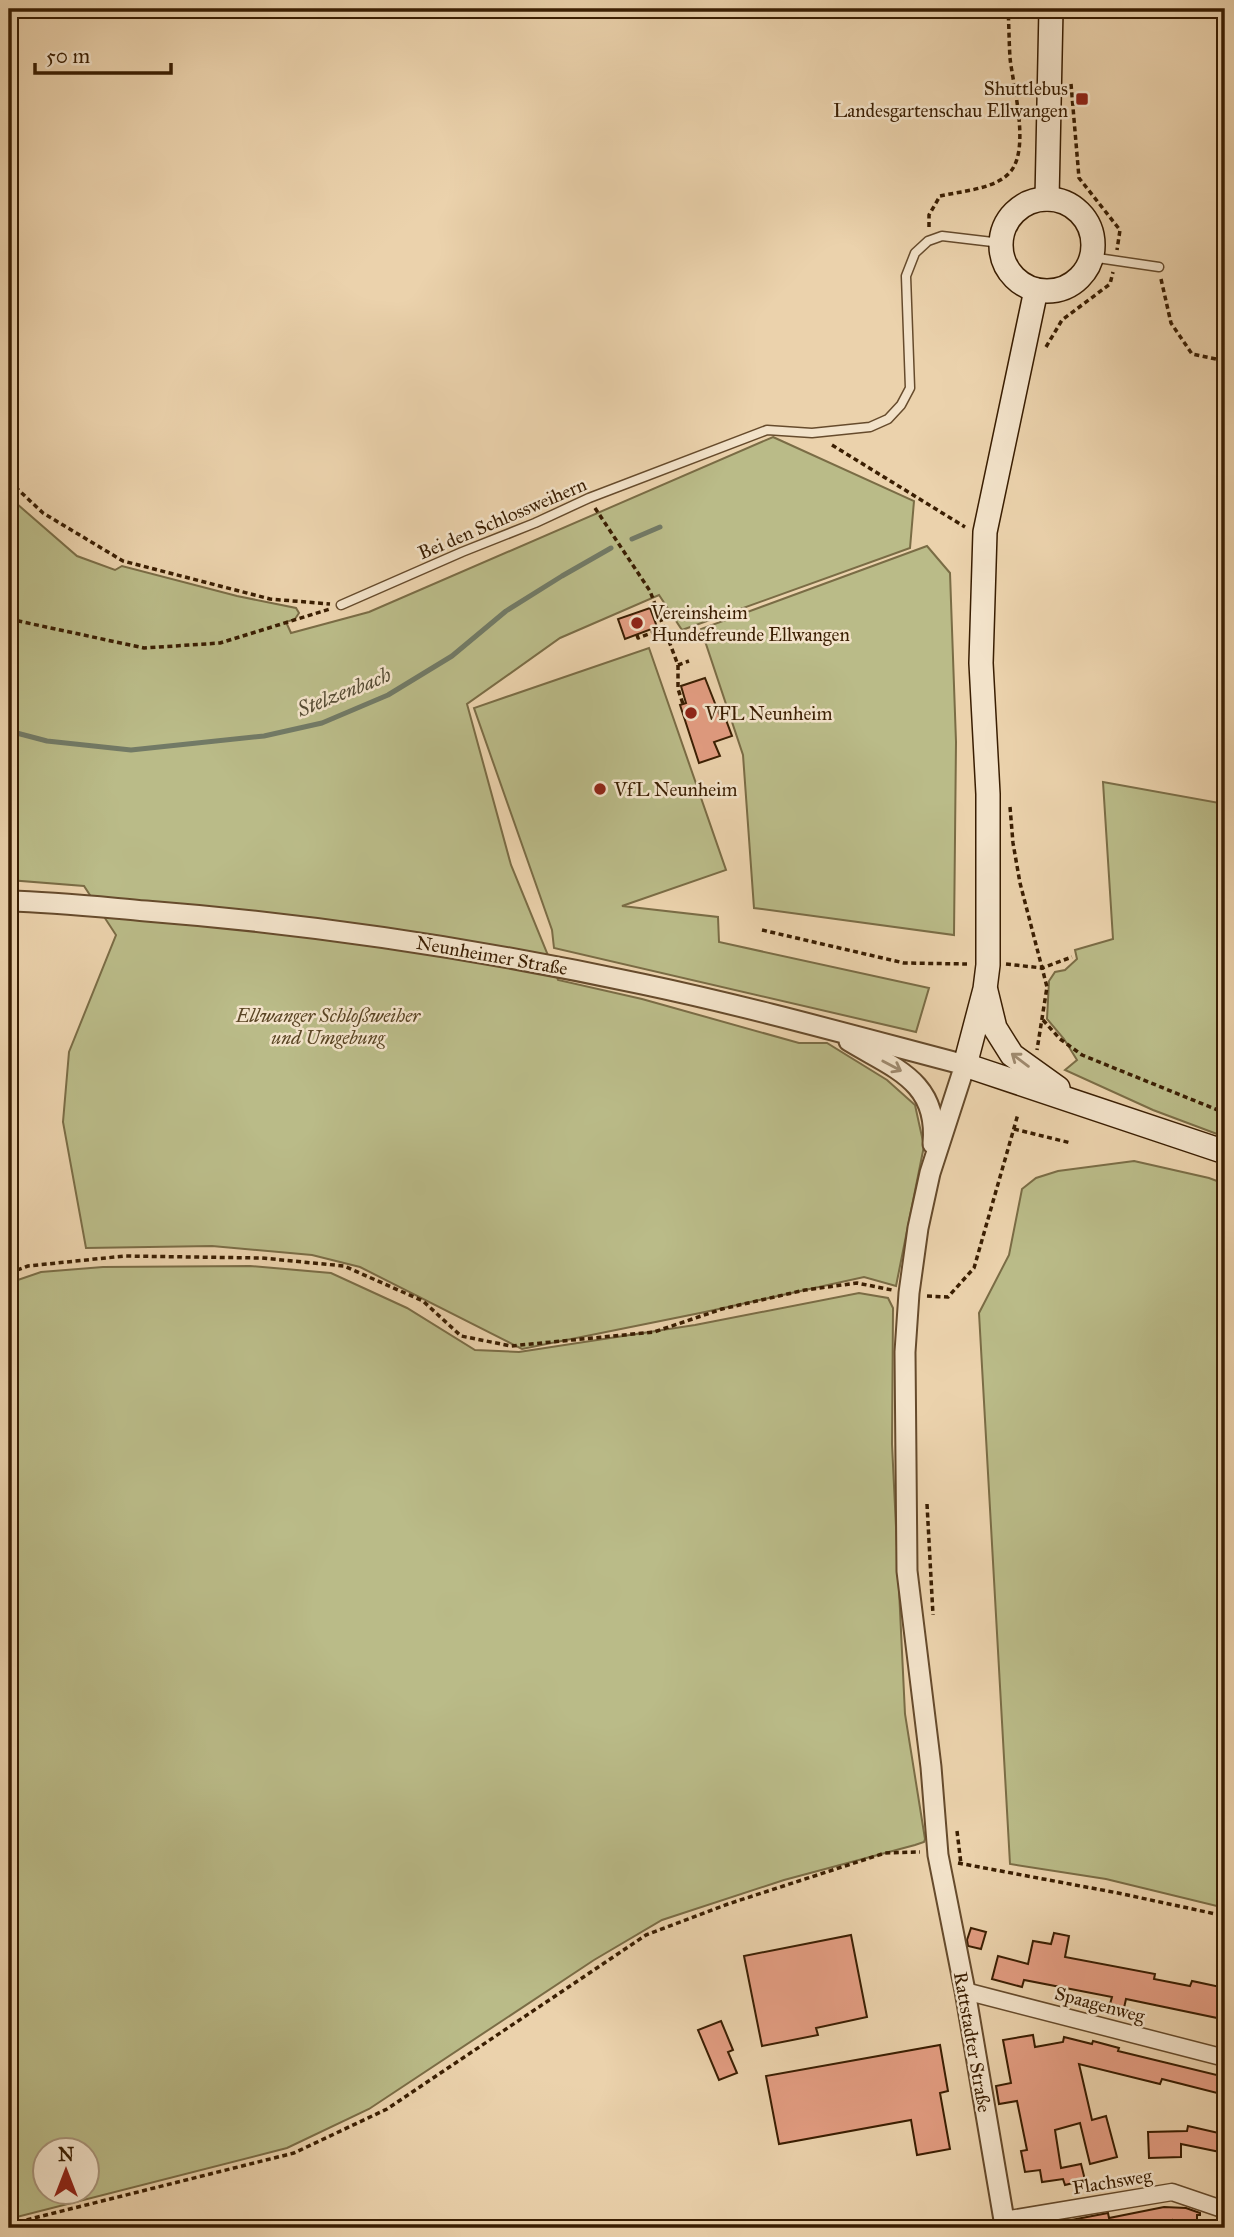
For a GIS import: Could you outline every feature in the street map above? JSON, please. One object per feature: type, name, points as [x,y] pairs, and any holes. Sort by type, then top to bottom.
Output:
[{"type":"main road","points":[[1047,200],[1051,9]]},
{"type":"main road","points":[[1047,200],[1070,205],[1079,213],[1091,233],[1093,245],[1087,268],[1071,285],[1048,291],[1026,287],[1010,273],[1001,253],[1006,224],[1019,209],[1027,203],[1047,200]]},
{"type":"main road","points":[[1036,290],[985,532],[981,663],[988,794],[988,965],[985,989],[965,1065],[1225,1152]]},
{"type":"main road","points":[[985,989],[995,1028],[1012,1055],[1074,1100]]},
{"type":"street","name":"Neunheimer Straße","points":[[9,901],[177,913],[413,940],[643,984],[965,1065]]},
{"type":"street","points":[[833,1031],[902,1070],[915,1083],[928,1103],[935,1124],[930,1173]]},
{"type":"street","points":[[930,1173],[965,1065]]},
{"type":"street","name":"Rattstadter Straße","points":[[930,1173],[918,1228],[909,1293],[905,1352],[907,1571],[931,1767],[938,1856],[965,1991],[1004,2224]]},
{"type":"street","name":"Spaagenweg","points":[[965,1991],[1225,2058]]},
{"type":"street","name":"Flachsweg","points":[[1004,2224],[1172,2192],[1225,2210]]},
{"type":"lane","points":[[928,241],[942,236],[1001,243]]},
{"type":"lane","name":"Bei den Schlossweihern","points":[[341,605],[589,498],[767,430],[812,433],[870,427],[888,419],[901,405],[910,388],[906,276],[915,253],[928,241]]},
{"type":"lane","points":[[1091,257],[1159,267]]},
{"type":"path","points":[[928,241],[929,215],[940,196],[988,185],[1011,171],[1017,160],[1018,124],[1010,60],[1008,9]]},
{"type":"path","points":[[1070,73],[1079,178],[1120,230],[1110,285],[1078,310]]},
{"type":"path","points":[[1159,267],[1171,323],[1192,354],[1225,361]]},
{"type":"path","points":[[812,433],[968,529],[985,532]]},
{"type":"path","points":[[9,481],[43,513],[123,561],[270,599],[341,605]]},
{"type":"path","points":[[589,498],[650,591],[678,665],[678,689],[683,704]]},
{"type":"path","points":[[9,619],[144,648],[220,643],[301,620],[341,605]]},
{"type":"path","points":[[637,635],[638,638],[665,628]]},
{"type":"path","points":[[678,665],[689,661]]},
{"type":"path","points":[[1010,805],[1020,883],[1047,987],[1037,1052]]},
{"type":"path","points":[[762,930],[904,963],[1020,964],[1042,968],[1072,957]]},
{"type":"path","points":[[1043,1020],[1060,1039],[1082,1055],[1225,1114]]},
{"type":"path","points":[[930,1296],[948,1297],[974,1268],[1018,1114]]},
{"type":"path","points":[[1014,1129],[1071,1143]]},
{"type":"path","points":[[9,1273],[28,1266],[125,1256],[262,1258],[344,1266],[422,1301],[461,1336],[511,1346],[654,1332],[722,1309],[805,1290],[857,1283],[909,1293]]},
{"type":"path","points":[[927,1502],[934,1628]]},
{"type":"path","points":[[955,1823],[961,1864],[1225,1916]]},
{"type":"path","points":[[12,2228],[22,2221],[294,2153],[387,2109],[646,1935],[728,1904],[886,1853],[916,1852],[938,1856]]},
{"type":"green space","name":"Ellwanger Schloßweiher und Umgebung","points":[[773,437],[914,501],[910,548],[682,630],[659,595],[560,638],[467,704],[511,865],[558,980],[642,999],[799,1043],[827,1043],[887,1080],[915,1105],[924,1146],[896,1286],[864,1277],[522,1349],[360,1267],[312,1255],[212,1246],[86,1248],[63,1122],[69,1052],[116,935],[84,886],[9,880],[9,497],[77,556],[115,570],[122,566],[237,596],[296,608],[299,613],[295,619],[286,622],[291,633],[369,612]]},
{"type":"green space","points":[[927,546],[950,573],[956,742],[954,935],[754,908],[743,755],[701,629]]},
{"type":"green space","name":"VfL Neunheim","points":[[649,648],[726,870],[622,906],[718,917],[719,942],[929,988],[916,1032],[554,948],[552,930],[474,708]]},
{"type":"green space","points":[[1103,782],[1225,804],[1225,1137],[1153,1110],[1065,1070],[1077,1060],[1047,1019],[1049,981],[1055,972],[1065,970],[1077,959],[1075,950],[1113,939]]},
{"type":"green space","points":[[1134,1161],[1225,1184],[1225,1908],[1106,1879],[1010,1864],[979,1313],[1009,1255],[1022,1189],[1036,1178],[1058,1171]]},
{"type":"green space","points":[[250,1266],[331,1273],[407,1308],[475,1350],[519,1352],[695,1325],[859,1293],[888,1298],[893,1308],[892,1444],[905,1714],[924,1842],[784,1880],[662,1920],[594,1960],[369,2109],[287,2148],[102,2195],[102,2136],[32,2136],[32,2206],[60,2206],[9,2219],[9,1283],[41,1272],[103,1267]]},
{"type":"building","name":"Vereinsheim Hundefreunde Ellwangen","points":[[650,608],[657,627],[625,639],[618,619]]},
{"type":"building","points":[[705,678],[722,721],[726,720],[732,736],[714,742],[720,756],[699,763],[680,705],[686,703],[681,686]]},
{"type":"building","points":[[971,1928],[986,1932],[981,1949],[968,1946]]},
{"type":"building","points":[[1054,1933],[1069,1936],[1065,1957],[1155,1974],[1154,1979],[1190,1986],[1192,1981],[1225,1988],[1222,2019],[1126,1999],[1124,2008],[1110,2004],[1112,1997],[1024,1980],[1022,1987],[992,1979],[998,1956],[1028,1964],[1033,1941],[1051,1944]]},
{"type":"building","points":[[851,1935],[867,2017],[816,2028],[818,2035],[762,2046],[744,1956]]},
{"type":"building","points":[[721,2021],[733,2050],[728,2052],[737,2073],[719,2080],[698,2030]]},
{"type":"building","points":[[1033,2035],[1035,2047],[1063,2042],[1064,2037],[1092,2044],[1093,2041],[1119,2048],[1118,2051],[1225,2077],[1225,2095],[1162,2079],[1160,2084],[1079,2064],[1092,2120],[1106,2116],[1117,2157],[1090,2164],[1080,2123],[1055,2130],[1061,2168],[1081,2164],[1085,2180],[1065,2185],[1063,2179],[1042,2182],[1040,2170],[1025,2172],[1021,2151],[1027,2150],[1017,2101],[999,2104],[996,2086],[1011,2083],[1003,2040]]},
{"type":"building","points":[[940,2045],[948,2091],[940,2093],[950,2149],[917,2155],[911,2120],[779,2144],[766,2076]]},
{"type":"building","points":[[1188,2126],[1223,2134],[1220,2152],[1181,2144],[1181,2157],[1149,2158],[1148,2132],[1187,2131]]},
{"type":"building","points":[[1164,2207],[1186,2208],[1200,2213],[1197,2215],[1197,2228],[1172,2228],[1172,2220],[1127,2228],[1067,2228],[1066,2221],[1108,2213],[1109,2218]]},
{"type":"waterway","name":"Stelzenbach","points":[[632,539],[660,527]]},
{"type":"waterway","name":"Stelzenbach","points":[[9,731],[47,741],[131,750],[264,736],[322,723],[388,695],[452,656],[506,611],[611,548]]},
{"type":"place","name":"Shuttlebus Landesgartenschau Ellwangen","points":[[1082,99]]},
{"type":"place","name":"Vereinsheim Hundefreunde Ellwangen","points":[[637,623]]},
{"type":"place","name":"VFL Neunheim","points":[[691,713]]},
{"type":"place","name":"VfL Neunheim","points":[[600,789]]}]
